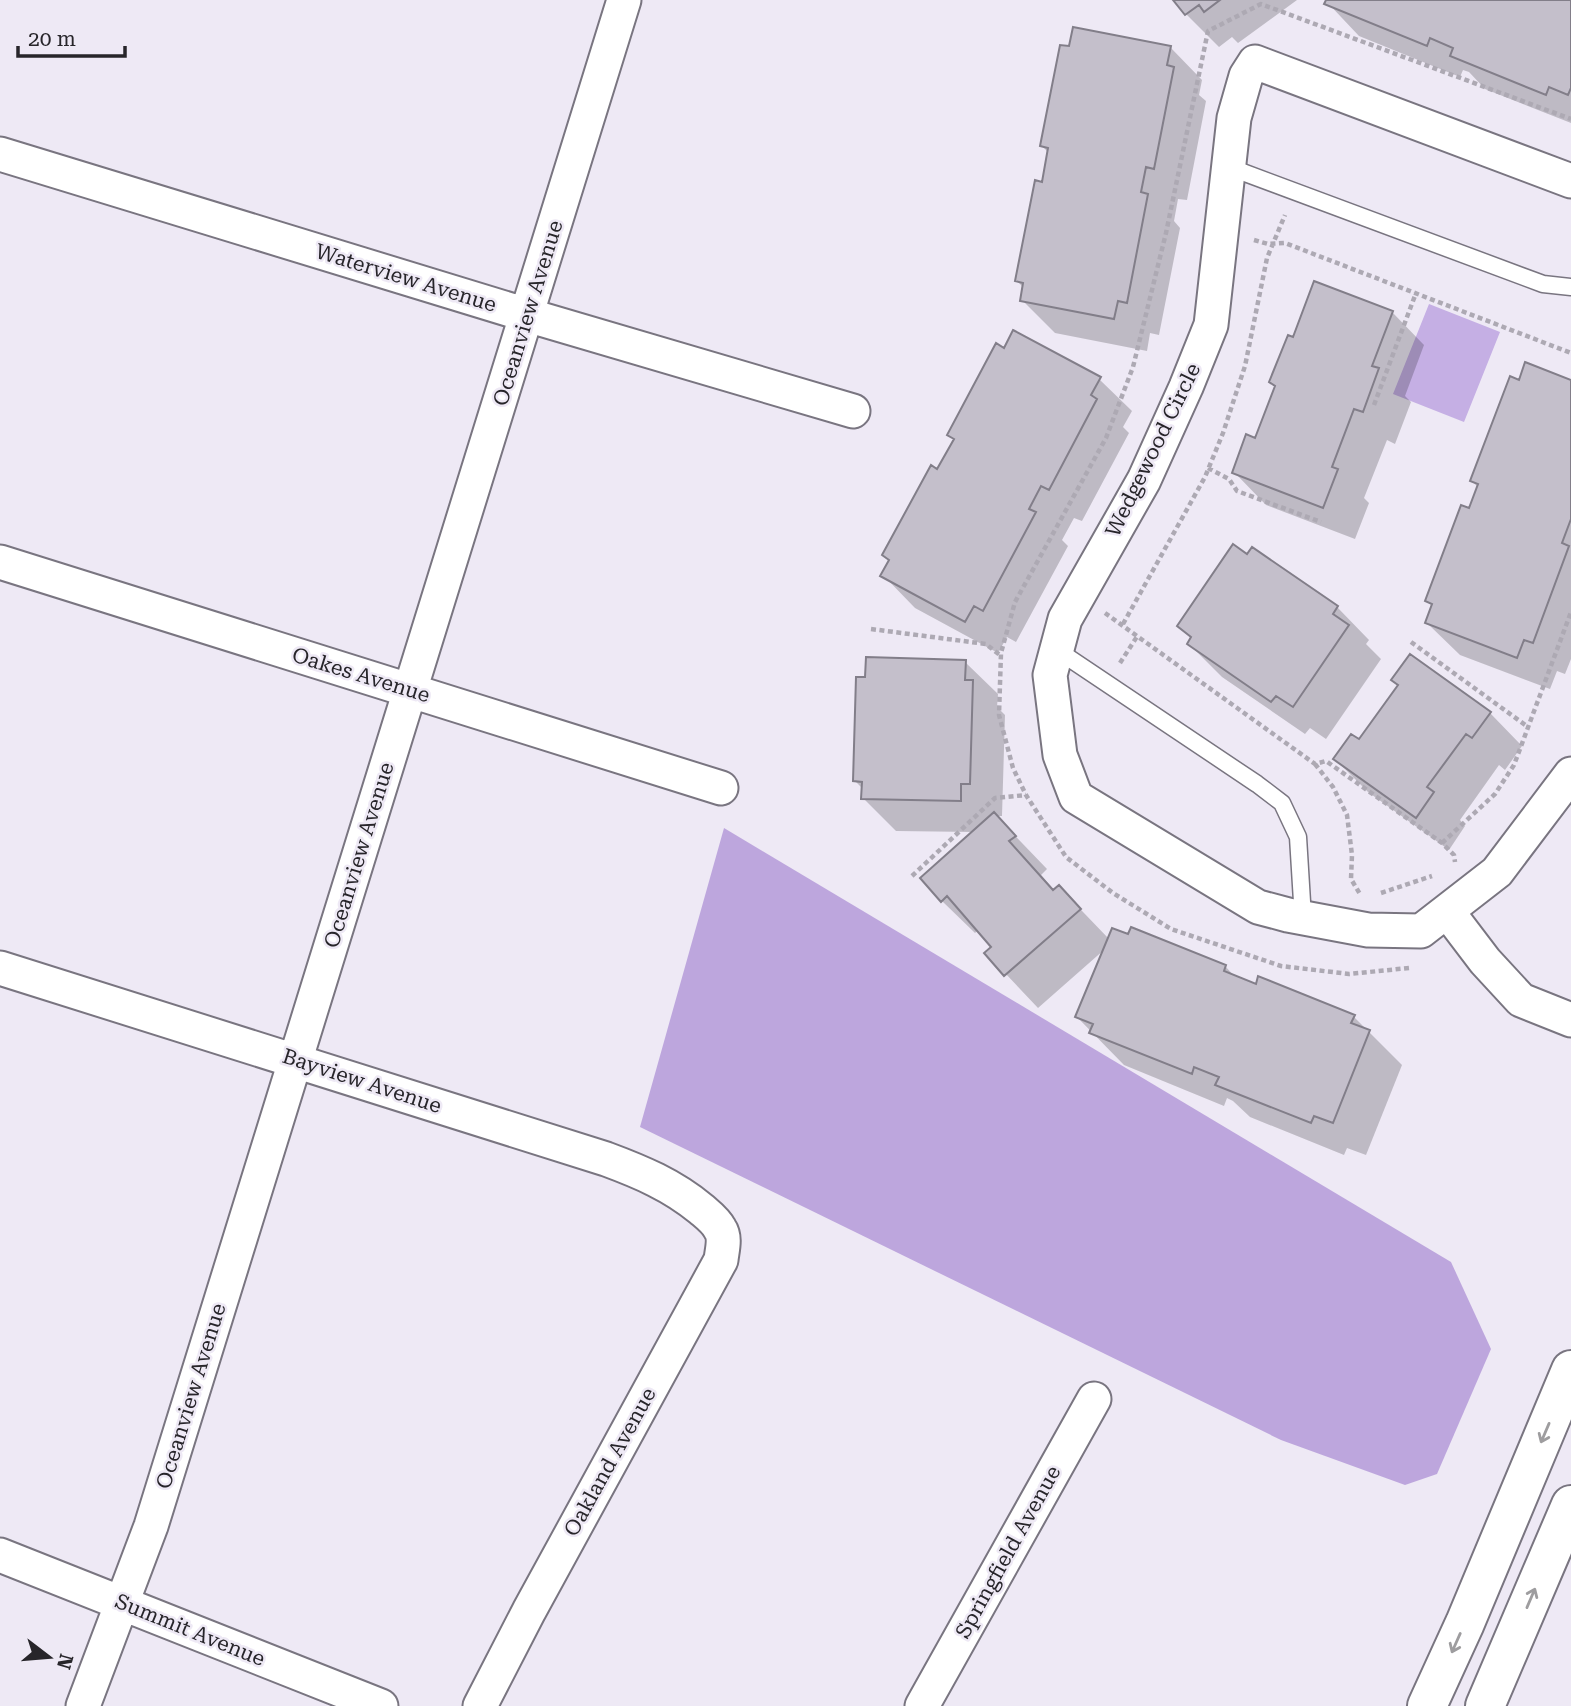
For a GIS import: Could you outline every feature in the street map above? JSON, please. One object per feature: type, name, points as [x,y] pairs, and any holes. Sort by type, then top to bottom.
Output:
[{"type":"highway","points":[[1427,1706],[1465,1623],[1571,1370]]},
{"type":"highway","points":[[1485,1706],[1571,1505]]},
{"type":"street","name":"Oceanview Avenue","points":[[83,1706],[151,1526],[624,0]]},
{"type":"street","name":"Wedgewood Circle","points":[[1571,181],[1255,62],[1246,76],[1234,118],[1211,325],[1144,480],[1065,619],[1050,675],[1060,755],[1076,797],[1258,907],[1303,918],[1368,930],[1420,931],[1497,872],[1571,774]]},
{"type":"street","name":"Waterview Avenue","points":[[0,153],[527,315],[853,411]]},
{"type":"street","name":"Oakes Avenue","points":[[0,562],[721,788]]},
{"type":"street","points":[[1447,911],[1485,961],[1521,1000],[1571,1020]]},
{"type":"street","name":"Bayview Avenue","points":[[0,968],[606,1158],[654,1177],[681,1193],[712,1218]]},
{"type":"street","name":"Oakland Avenue","points":[[480,1706],[529,1611],[721,1261],[724,1242],[721,1230],[712,1218]]},
{"type":"street","name":"Springfield Avenue","points":[[922,1706],[1094,1399]]},
{"type":"street","name":"Summit Avenue","points":[[0,1555],[380,1706]]},
{"type":"lane","points":[[1229,167],[1544,284],[1571,287]]},
{"type":"lane","points":[[1057,650],[1108,682],[1282,803],[1298,837],[1303,918]]},
{"type":"path","points":[[1411,968],[1349,974],[1280,966],[1171,929],[1113,893],[1066,858],[1026,795],[1013,768],[999,715],[1001,657],[1015,602],[1106,438],[1133,368],[1166,233],[1208,31],[1261,4],[1571,119]]},
{"type":"path","points":[[1123,624],[1208,468],[1223,433],[1245,366],[1267,258],[1275,244],[1293,191]]},
{"type":"path","points":[[1222,231],[1268,244],[1285,243],[1571,353]]},
{"type":"path","points":[[1374,405],[1416,293]]},
{"type":"path","points":[[1208,468],[1229,479],[1237,491],[1321,522]]},
{"type":"path","points":[[1078,596],[1123,624],[1315,764],[1333,787],[1347,815],[1352,855],[1351,879],[1361,895],[1389,892],[1433,875]]},
{"type":"path","points":[[1442,843],[1495,794],[1514,765],[1571,612]]},
{"type":"path","points":[[871,629],[986,644],[1001,657]]},
{"type":"path","points":[[1108,682],[1138,635]]},
{"type":"path","points":[[1411,642],[1528,727]]},
{"type":"path","points":[[1315,764],[1326,761],[1442,843],[1454,855],[1456,867]]},
{"type":"path","points":[[912,876],[995,799],[1026,795]]},
{"type":"shaded area","points":[[1429,304],[1500,332],[1464,422],[1393,394]]},
{"type":"shaded area","points":[[724,828],[1451,1262],[1491,1349],[1437,1474],[1405,1485],[1281,1440],[640,1127]]},
{"type":"building","points":[[1173,0],[1220,0],[1204,12],[1199,5],[1185,15]]},
{"type":"building","points":[[1326,0],[1571,0],[1571,88],[1568,95],[1549,87],[1546,95],[1450,56],[1453,48],[1430,38],[1427,46],[1324,4]]},
{"type":"building","points":[[1073,27],[1171,46],[1167,65],[1174,67],[1154,169],[1146,167],[1141,192],[1148,194],[1127,303],[1118,301],[1114,319],[1020,301],[1023,283],[1015,281],[1035,180],[1042,182],[1048,148],[1040,146],[1060,45],[1069,46]]},
{"type":"building","points":[[1314,281],[1393,311],[1372,366],[1379,368],[1363,412],[1354,409],[1332,467],[1338,469],[1323,508],[1232,473],[1246,434],[1255,438],[1275,386],[1269,382],[1288,335],[1293,337]]},
{"type":"building","points":[[1013,330],[1101,377],[1091,395],[1097,399],[1049,490],[1041,486],[1029,509],[1036,512],[983,611],[974,606],[965,622],[880,576],[889,560],[882,555],[931,465],[937,469],[954,439],[947,435],[996,343],[1004,348]]},
{"type":"building","points":[[1525,362],[1571,380],[1571,519],[1562,543],[1569,546],[1533,643],[1524,640],[1517,658],[1425,623],[1432,604],[1425,601],[1461,505],[1469,508],[1478,484],[1470,481],[1510,376],[1519,380]]},
{"type":"building","points":[[1233,544],[1247,554],[1252,547],[1338,606],[1333,614],[1349,625],[1293,707],[1276,696],[1271,702],[1187,644],[1191,637],[1177,626]]},
{"type":"building","points":[[1410,654],[1491,712],[1472,738],[1466,734],[1427,787],[1434,792],[1416,818],[1333,759],[1351,734],[1359,739],[1398,685],[1391,680]]},
{"type":"building","points":[[866,657],[966,660],[965,680],[973,680],[970,784],[961,784],[961,801],[861,799],[862,782],[853,781],[856,677],[865,677]]},
{"type":"building","points":[[994,812],[1016,836],[1009,841],[1053,890],[1059,885],[1081,909],[1004,976],[984,953],[991,947],[947,896],[941,902],[920,878]]},
{"type":"building","points":[[1131,927],[1226,965],[1224,971],[1256,984],[1258,976],[1355,1015],[1351,1023],[1370,1030],[1333,1123],[1314,1116],[1311,1123],[1215,1085],[1219,1077],[1194,1067],[1192,1074],[1089,1033],[1093,1024],[1075,1017],[1112,928],[1128,934]]}]
